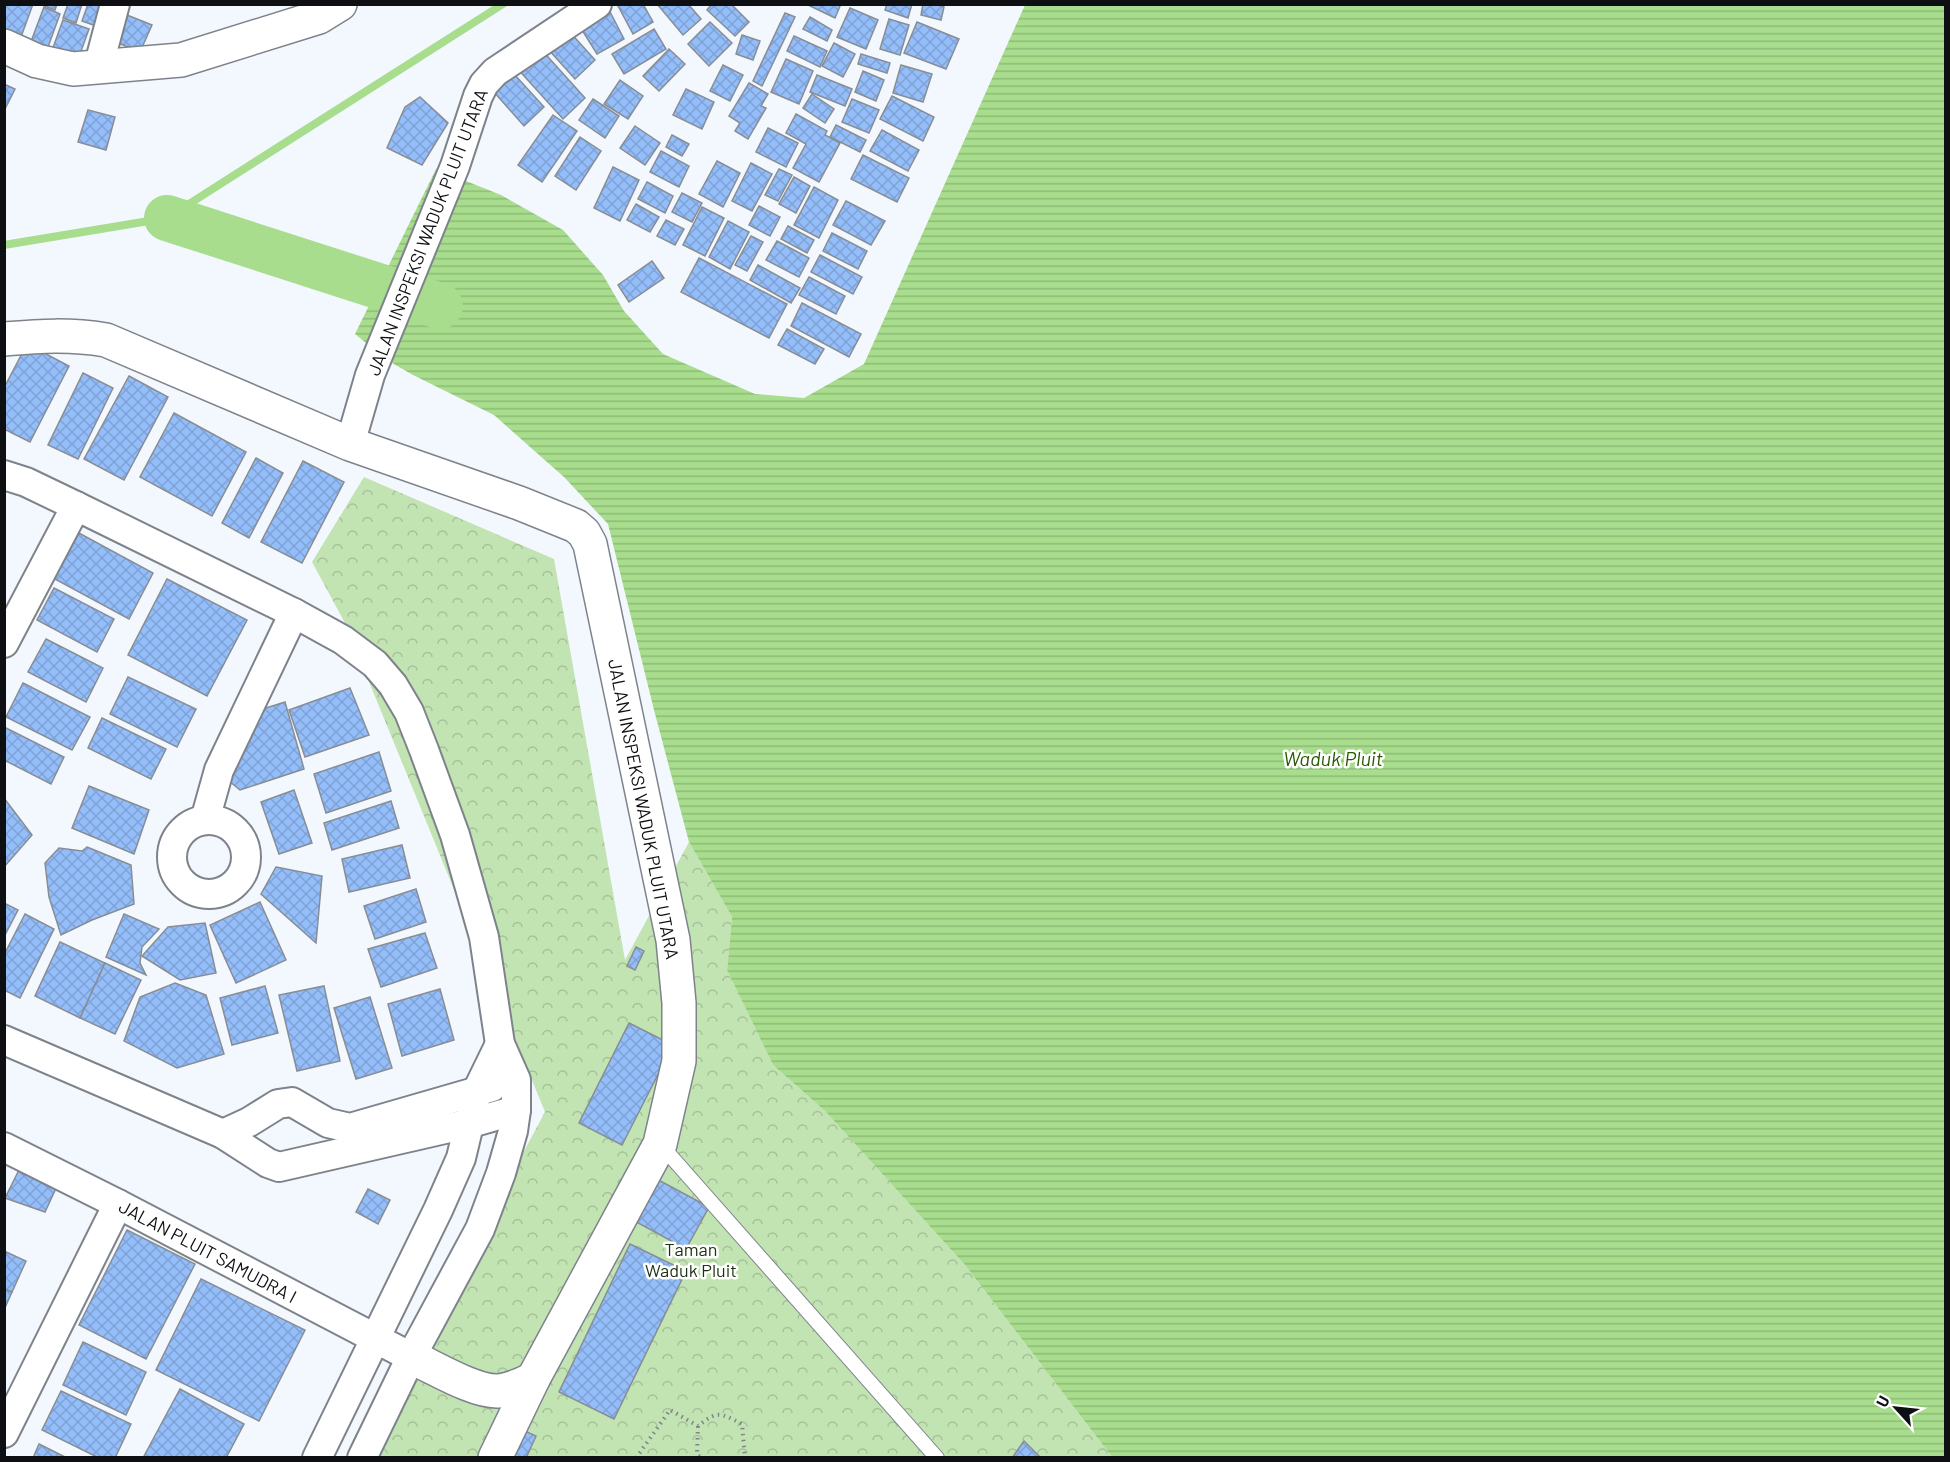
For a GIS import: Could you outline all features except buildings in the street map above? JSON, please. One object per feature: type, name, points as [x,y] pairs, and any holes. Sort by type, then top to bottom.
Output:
[{"type":"street","points":[[98,68],[115,4]]},
{"type":"street","points":[[4,46],[51,65],[73,69],[182,60],[319,17],[340,4]]},
{"type":"street","name":"JALAN INSPEKSI WADUK PLUIT UTARA","points":[[350,444],[370,375],[455,166],[471,113],[484,84],[495,72],[597,4]]},
{"type":"street","name":"JALAN INSPEKSI WADUK PLUIT UTARA","points":[[4,339],[56,335],[106,340],[350,444],[519,503],[576,526],[584,533],[590,544],[673,940],[679,1003],[679,1061],[660,1144],[533,1379],[495,1458]]},
{"type":"street","points":[[4,475],[26,482],[294,613],[343,640],[375,664],[393,684],[409,712],[455,835],[484,936],[500,1044],[516,1080],[513,1131],[501,1173],[434,1368],[362,1458]]},
{"type":"street","points":[[4,643],[76,506]]},
{"type":"street","points":[[205,820],[219,770],[294,613]]},
{"type":"street","points":[[4,1040],[223,1134],[268,1163],[279,1167],[471,1123],[516,1110]]},
{"type":"street","points":[[317,1458],[461,1158],[477,1091],[500,1044]]},
{"type":"street","points":[[223,1134],[249,1122],[278,1104],[292,1102],[328,1123],[350,1128],[516,1080]]},
{"type":"street","points":[[328,1123],[337,1155]]},
{"type":"street","name":"JALAN PLUIT SAMUDRA I","points":[[4,1147],[434,1368]]},
{"type":"street","points":[[4,1433],[118,1204]]},
{"type":"street","points":[[434,1368],[481,1388],[497,1391],[533,1379]]},
{"type":"lane","points":[[660,1144],[937,1458]]},
{"type":"path","points":[[636,1458],[670,1410],[698,1426]]},
{"type":"path","points":[[701,1458],[697,1454],[698,1426],[712,1415],[723,1415],[742,1424],[745,1458]]},
{"type":"green space","name":"Taman Waduk Pluit","points":[[364,477],[554,559],[625,960],[689,842],[732,917],[727,970],[773,1065],[825,1111],[965,1265],[1112,1457],[360,1457],[545,1112],[345,623],[312,562]]},
{"type":"water","name":"Waduk Pluit","points":[[1025,5],[1945,5],[1945,1457],[1112,1457],[965,1265],[825,1111],[773,1065],[727,970],[732,917],[689,842],[608,524],[564,477],[494,415],[387,360],[355,334],[436,169],[501,195],[563,230],[603,275],[624,311],[663,354],[755,394],[804,398],[864,364]]},
{"type":"waterway","points":[[4,245],[167,218],[503,4]]},
{"type":"waterway","points":[[167,218],[440,306]]}]
